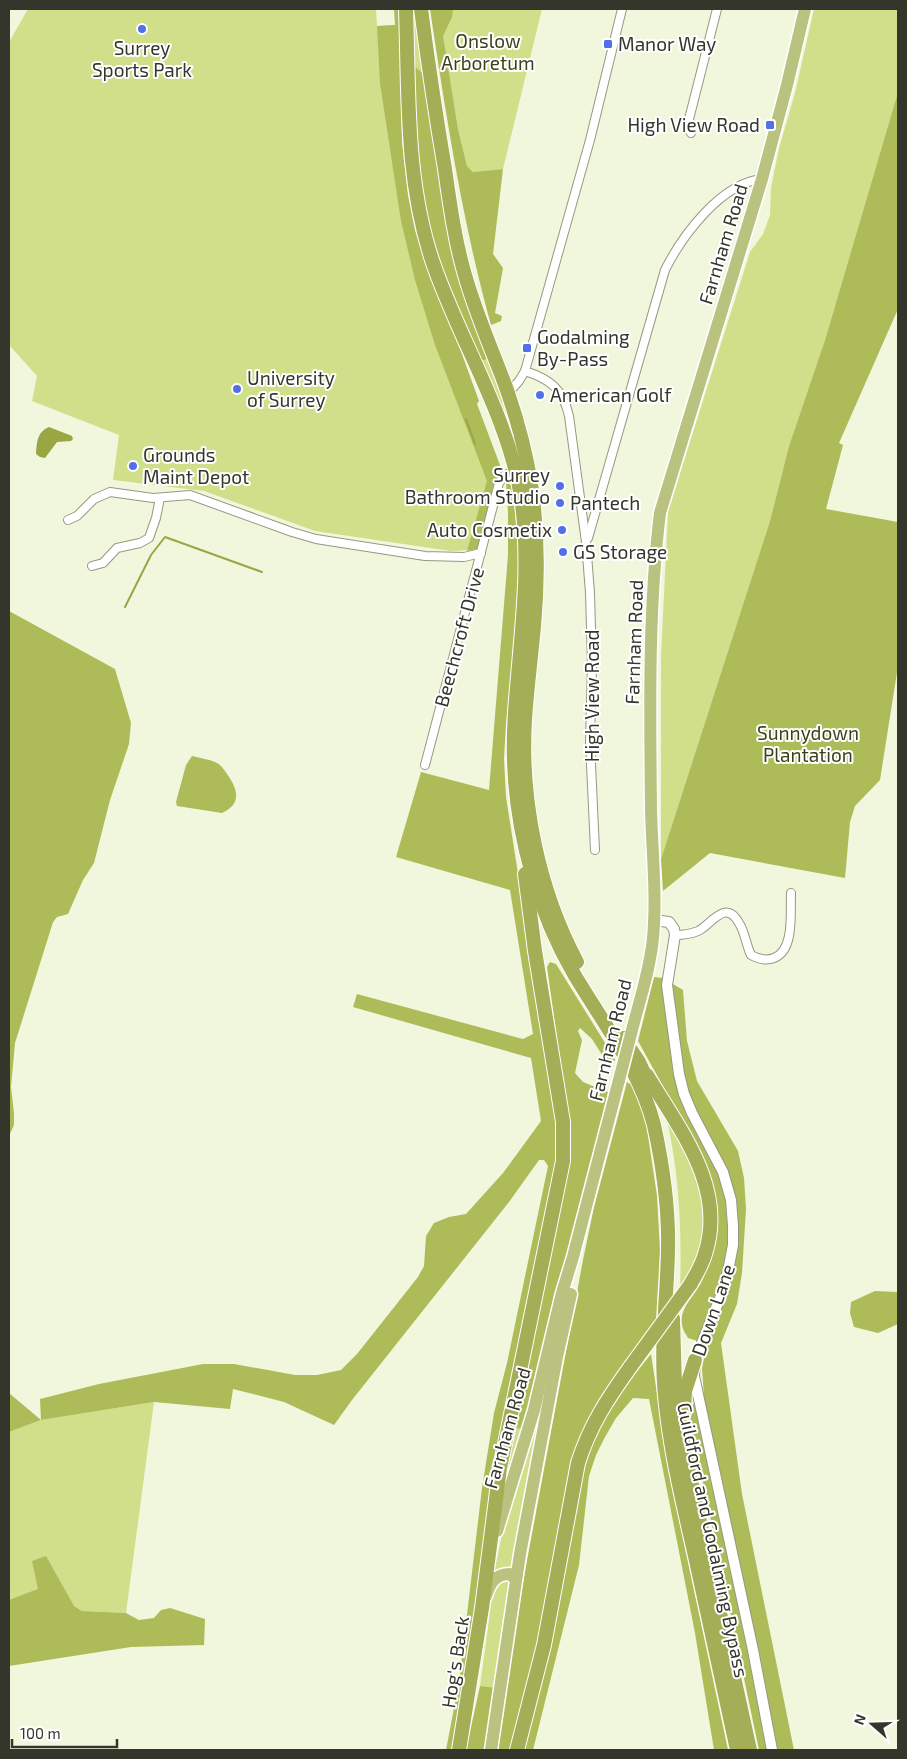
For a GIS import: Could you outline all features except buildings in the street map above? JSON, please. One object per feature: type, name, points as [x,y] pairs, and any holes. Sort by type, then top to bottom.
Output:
[{"type":"highway","name":"Guildford and Godalming Bypass","points":[[406,9],[409,142],[414,187],[422,223],[446,297],[500,424],[522,469],[534,512],[537,572],[534,627],[524,722],[524,773],[529,813],[547,888],[569,945],[600,1001],[639,1062],[660,1115],[670,1165],[677,1240],[673,1360],[678,1414],[750,1750]]},
{"type":"highway","name":"Guildford and Godalming Bypass","points":[[420,9],[458,246],[473,301],[508,393],[519,428],[526,555],[524,616],[514,736],[516,796],[521,826],[532,875],[555,938],[574,974],[631,1068],[647,1104],[654,1128],[668,1228],[663,1342],[666,1406],[678,1478],[737,1750]]},
{"type":"highway","name":"Hog's Back","points":[[459,1750],[482,1608],[502,1459],[563,1161],[563,1122],[529,908],[521,826]]},
{"type":"highway","points":[[517,1750],[544,1645],[578,1463],[585,1442],[600,1410],[690,1285],[703,1260],[709,1239],[711,1216],[705,1180],[698,1162],[639,1062]]},
{"type":"highway","points":[[695,1360],[686,1391],[684,1411],[695,1498]]},
{"type":"main road","name":"Farnham Road","points":[[486,1580],[500,1519],[534,1410],[562,1293],[574,1257],[648,963],[654,920],[650,688],[656,553],[660,513],[762,179],[805,9]]},
{"type":"main road","name":"Farnham Road","points":[[516,1580],[570,1294],[574,1257]]},
{"type":"main road","points":[[482,1608],[489,1587],[494,1579],[502,1574],[512,1575],[516,1580],[491,1750]]},
{"type":"street","points":[[508,393],[525,371],[590,140],[622,9]]},
{"type":"street","points":[[691,133],[687,127],[717,9]]},
{"type":"street","name":"High View Road","points":[[586,542],[665,270],[674,251],[691,229],[722,198],[745,183],[762,179]]},
{"type":"street","name":"High View Road","points":[[525,371],[551,382],[563,396],[567,405],[586,542],[592,630],[590,743],[595,850]]},
{"type":"street","name":"Beechcroft Drive","points":[[425,765],[499,483],[505,475],[522,469]]},
{"type":"street","points":[[68,520],[77,516],[94,499],[110,492],[160,498],[185,495],[194,496],[292,532],[323,540],[425,556],[465,556],[481,553]]},
{"type":"street","points":[[92,566],[103,563],[117,548],[140,544],[149,538],[160,498]]},
{"type":"street","points":[[582,510],[590,513],[595,512]]},
{"type":"street","points":[[654,920],[669,922],[674,929],[675,935],[700,930],[720,914],[729,913],[740,924],[751,955],[758,959],[771,959],[779,956],[785,950],[788,942],[791,893]]},
{"type":"street","name":"Down Lane","points":[[675,935],[667,985],[678,1074],[692,1113],[723,1172],[734,1226],[732,1254],[726,1281],[695,1360],[694,1376],[753,1650],[772,1750]]},
{"type":"green space","name":"Surrey Sports Park","points":[[28,9],[376,9],[377,26],[395,25],[399,145],[409,217],[494,463],[469,550],[451,551],[315,531],[204,491],[113,480],[119,435],[32,401],[37,376],[9,345],[9,42]]},
{"type":"green space","points":[[394,9],[399,9],[402,142],[408,195],[415,230],[429,274],[459,346],[479,401],[477,404],[500,465],[477,549],[467,551],[487,481],[435,345],[415,280],[401,221],[380,83],[377,26],[395,25]]},
{"type":"green space","points":[[411,9],[416,9],[425,75],[413,65]]},
{"type":"green space","points":[[430,9],[453,9],[452,17],[443,36],[458,129],[467,166],[473,172],[503,169],[493,254],[503,268],[495,313],[502,316],[501,321],[491,325],[463,207]]},
{"type":"green space","name":"Onslow Arboretum","points":[[438,9],[542,9],[503,169],[473,172],[467,166],[458,129]]},
{"type":"green space","points":[[814,9],[898,9],[898,92],[825,340],[789,446],[770,521],[661,859],[661,656],[668,511],[750,252],[763,234],[770,215],[771,188],[779,148],[795,93]]},
{"type":"green space","points":[[413,65],[425,75],[489,358],[479,362],[442,265],[421,190],[414,127]]},
{"type":"green space","name":"Sunnydown Plantation","points":[[898,92],[898,309],[839,443],[843,445],[826,509],[898,522],[898,666],[880,780],[855,806],[850,822],[845,878],[710,853],[663,891],[661,859],[770,521],[789,446],[825,340]]},
{"type":"green space","points":[[489,358],[495,373],[508,425],[506,425],[479,362]]},
{"type":"green space","points":[[506,482],[511,485],[513,492],[519,556],[517,615],[504,759],[506,797],[560,1142],[456,1750],[446,1750],[459,1682],[482,1488],[494,1413],[507,1363],[548,1166],[544,1160],[539,1160],[509,1202],[334,1425],[284,1402],[233,1389],[230,1409],[154,1402],[41,1420],[40,1399],[99,1384],[203,1364],[234,1364],[295,1375],[317,1375],[341,1370],[357,1354],[418,1277],[424,1266],[426,1236],[434,1223],[449,1217],[466,1214],[503,1173],[541,1121],[531,1058],[353,1007],[357,994],[523,1039],[533,1034],[510,890],[396,857],[421,772],[489,790],[508,555]]},
{"type":"green space","points":[[9,611],[115,669],[131,723],[129,744],[110,800],[94,863],[83,880],[68,914],[57,917],[53,922],[15,1043],[11,1087],[14,1125],[9,1136]]},
{"type":"green space","points":[[192,756],[215,762],[226,773],[236,793],[235,802],[228,810],[222,813],[177,806],[176,802],[186,765]]},
{"type":"green space","points":[[550,962],[556,964],[615,1061],[604,1058],[592,1039],[580,1028],[578,1031],[582,1040],[575,1073],[583,1082],[608,1092],[526,1429],[515,1428],[557,1210],[563,1080],[547,967]]},
{"type":"green space","points":[[654,977],[663,978],[683,990],[687,1041],[697,1081],[738,1151],[744,1178],[746,1209],[742,1273],[737,1304],[721,1343],[742,1494],[794,1750],[759,1750],[690,1420],[691,1406],[704,1397],[702,1368],[707,1344],[688,1338],[683,1328],[682,1318],[685,1308],[701,1283],[713,1248],[716,1201],[706,1164],[638,1041]]},
{"type":"green space","points":[[627,1082],[635,1087],[646,1122],[657,1196],[660,1251],[656,1320],[589,1417],[575,1448],[545,1615],[511,1750],[498,1750],[523,1582],[583,1260],[594,1207]]},
{"type":"green space","points":[[666,1115],[691,1160],[704,1200],[705,1220],[701,1241],[693,1263],[680,1288],[679,1201]]},
{"type":"green space","points":[[875,1291],[898,1292],[898,1324],[878,1333],[854,1327],[850,1313],[851,1302]]},
{"type":"green space","points":[[651,1354],[669,1473],[728,1750],[714,1750],[695,1633],[649,1399],[633,1398],[616,1418],[605,1437],[589,1476],[579,1565],[533,1750],[521,1750],[581,1474],[596,1429],[618,1395]]},
{"type":"green space","points":[[9,1393],[41,1420],[9,1432]]},
{"type":"green space","points":[[545,1393],[514,1570],[494,1574],[503,1529]]},
{"type":"green space","points":[[154,1402],[126,1613],[82,1611],[74,1606],[9,1601],[9,1432],[41,1420]]},
{"type":"green space","points":[[515,1428],[526,1429],[503,1497]]},
{"type":"green space","points":[[46,1556],[74,1606],[82,1611],[126,1613],[139,1620],[154,1618],[161,1610],[170,1608],[205,1619],[204,1645],[131,1647],[9,1666],[9,1600],[38,1589],[32,1561]]},
{"type":"green space","points":[[512,1579],[498,1688],[480,1686],[493,1590],[498,1582]]},
{"type":"green space","points":[[480,1686],[498,1688],[488,1750],[466,1750]]},
{"type":"shaded area","points":[[49,427],[72,436],[73,439],[71,441],[57,442],[45,458],[40,457],[36,454],[38,438]]},
{"type":"waterway","points":[[466,419],[475,444]]},
{"type":"waterway","points":[[125,607],[151,555],[165,537],[262,572]]},
{"type":"place","name":"Surrey Sports Park","points":[[142,29]]},
{"type":"place","name":"Manor Way","points":[[608,44]]},
{"type":"place","name":"High View Road","points":[[770,125]]},
{"type":"place","name":"Godalming By-Pass","points":[[527,348]]},
{"type":"place","name":"University of Surrey","points":[[237,389]]},
{"type":"place","name":"American Golf","points":[[540,395]]},
{"type":"place","name":"Grounds Maint Depot","points":[[133,466]]},
{"type":"place","name":"Surrey Bathroom Studio","points":[[560,486]]},
{"type":"place","name":"Pantech","points":[[560,503]]},
{"type":"place","name":"Auto Cosmetix","points":[[562,530]]},
{"type":"place","name":"GS Storage","points":[[563,552]]}]
